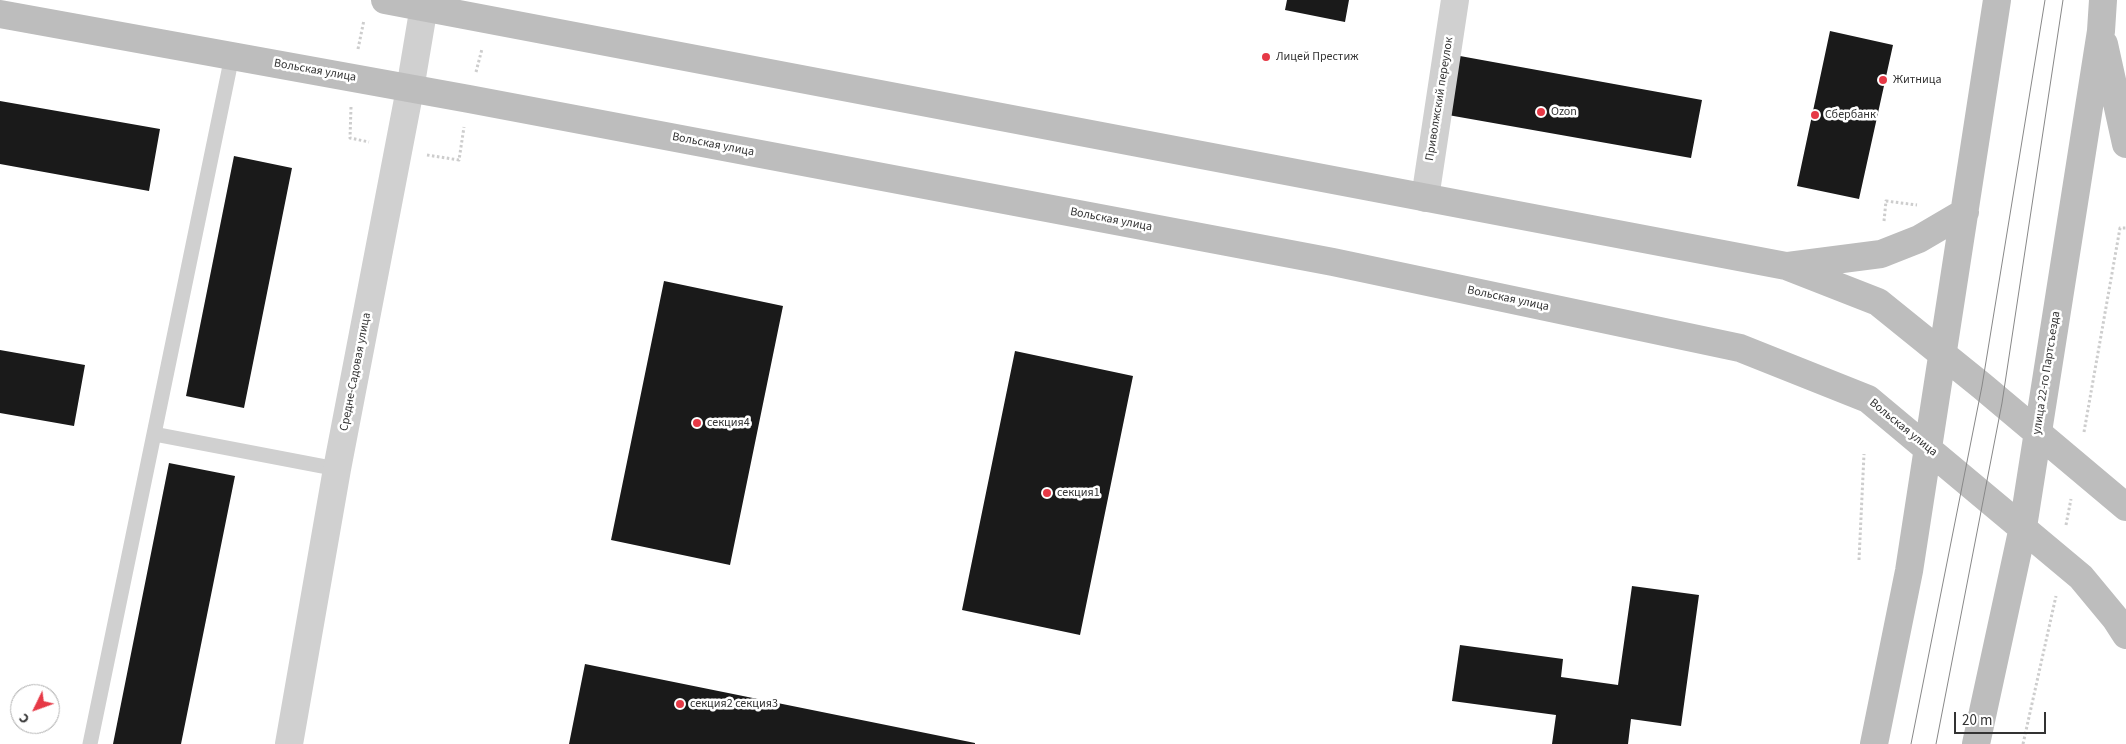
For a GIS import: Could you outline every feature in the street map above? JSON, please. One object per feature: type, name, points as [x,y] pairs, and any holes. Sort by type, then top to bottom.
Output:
[{"type":"main road","points":[[386,0],[424,4],[1786,266],[1878,302],[1943,353],[2126,507]]},
{"type":"main road","points":[[1874,744],[1909,571],[1997,0]]},
{"type":"main road","name":"улица 22-го Партсъезда","points":[[1976,744],[2023,527],[2101,31],[2103,0]]},
{"type":"main road","name":"Вольская улица","points":[[0,14],[410,88],[1333,262],[1740,348],[1868,399],[2081,577],[2115,618],[2126,635]]},
{"type":"main road","points":[[2101,31],[2126,144]]},
{"type":"main road","points":[[1786,266],[1880,254],[1919,239],[1965,212]]},
{"type":"street","name":"Приволжский переулок","points":[[1425,198],[1455,0]]},
{"type":"street","name":"Средне-Садовая улица","points":[[289,744],[337,469],[410,88],[424,4]]},
{"type":"lane","points":[[90,744],[232,56]]},
{"type":"lane","points":[[154,434],[337,469]]},
{"type":"path","points":[[2120,228],[2126,228]]},
{"type":"path","points":[[1859,560],[1864,454]]},
{"type":"building","points":[[1287,0],[1349,0],[1345,22],[1285,10]]},
{"type":"building","points":[[1830,31],[1893,45],[1859,199],[1797,186]]},
{"type":"building","points":[[1460,56],[1702,100],[1691,158],[1448,115]]},
{"type":"building","points":[[0,101],[160,129],[149,191],[0,164]]},
{"type":"building","points":[[234,156],[292,168],[244,408],[186,396]]},
{"type":"building","name":"секция4","points":[[664,281],[783,306],[730,565],[611,540]]},
{"type":"building","points":[[0,350],[85,365],[74,426],[0,413]]},
{"type":"building","name":"секция1","points":[[1015,351],[1133,376],[1080,635],[962,610]]},
{"type":"building","points":[[169,463],[235,476],[181,744],[113,744]]},
{"type":"building","points":[[1632,586],[1699,595],[1681,726],[1631,719],[1628,744],[1552,744],[1556,715],[1452,701],[1460,645],[1563,659],[1561,677],[1618,685]]},
{"type":"building","name":"секция2 секция3","points":[[585,664],[975,743],[975,744],[569,744]]},
{"type":"tram line","points":[[1911,744],[1982,386],[2045,0]]},
{"type":"tram line","points":[[1936,744],[2002,403],[2063,0]]},
{"type":"place","name":"Лицей Престиж","points":[[1266,57]]},
{"type":"place","name":"Житница","points":[[1883,80]]},
{"type":"place","name":"Ozon","points":[[1541,112]]},
{"type":"place","name":"Сбербанк","points":[[1815,115]]},
{"type":"place","name":"секция4","points":[[697,423]]},
{"type":"place","name":"секция1","points":[[1047,493]]},
{"type":"place","name":"секция2 секция3","points":[[680,704]]}]
